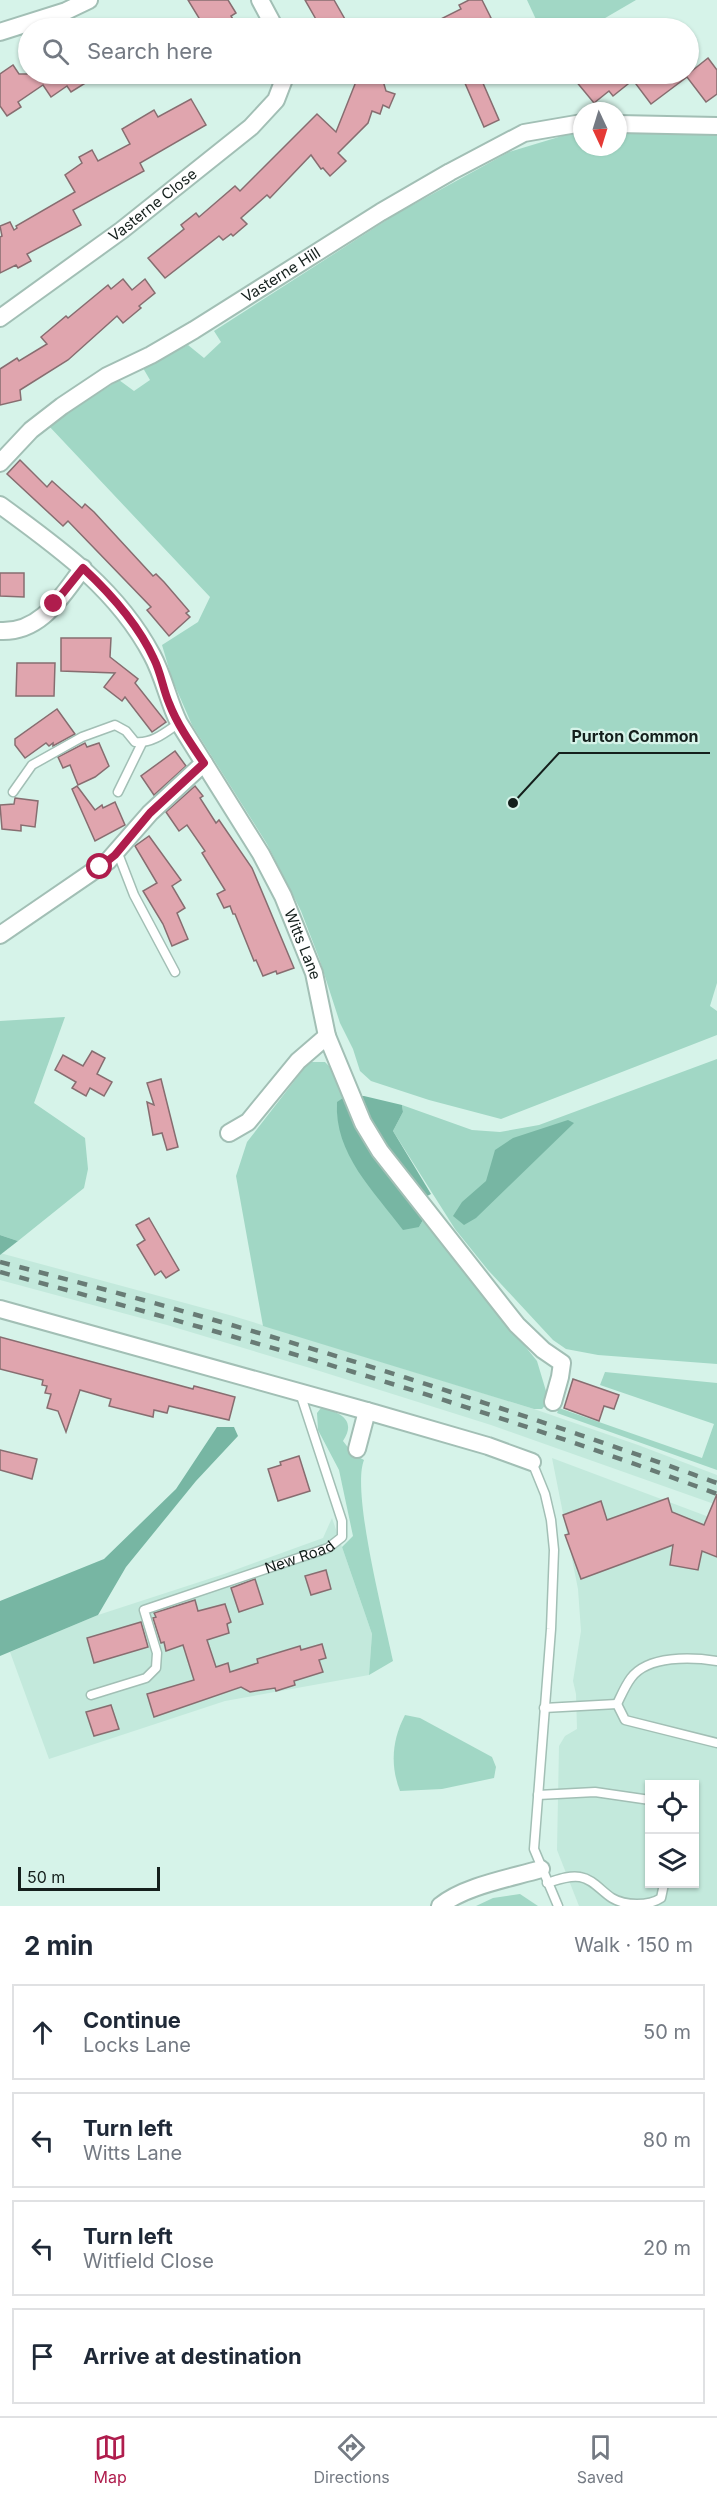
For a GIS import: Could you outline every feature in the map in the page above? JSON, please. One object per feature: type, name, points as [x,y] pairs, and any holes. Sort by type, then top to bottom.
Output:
[{"type":"street","points":[[44,18],[89,0]]},
{"type":"street","points":[[260,0],[270,18]]},
{"type":"street","points":[[0,32],[18,26]]},
{"type":"street","name":"Vasterne Close","points":[[0,318],[122,230],[251,127],[276,100],[282,84]]},
{"type":"street","points":[[627,124],[717,126]]},
{"type":"street","name":"Vasterne Hill","points":[[0,463],[31,430],[106,376],[151,355],[194,330],[381,212],[524,133],[573,125]]},
{"type":"street","name":"Witts Lane","points":[[0,505],[46,537],[83,568],[115,600],[136,627],[153,657],[169,703],[179,723],[261,854],[283,896],[314,973],[327,1036],[363,1122],[380,1151],[517,1324],[543,1350],[562,1363],[553,1402]]},
{"type":"street","points":[[0,631],[16,630],[32,625],[49,609],[83,568]]},
{"type":"street","points":[[0,935],[100,867],[150,813],[204,763]]},
{"type":"street","points":[[229,1133],[248,1122],[298,1061],[327,1036]]},
{"type":"street","points":[[0,1310],[367,1411],[488,1446],[532,1462]]},
{"type":"street","points":[[357,1449],[367,1411]]},
{"type":"street","points":[[440,1906],[447,1900],[484,1886],[544,1876]]},
{"type":"lane","points":[[13,792],[32,765],[82,737],[110,726],[119,727],[135,742],[142,743],[153,740],[179,723]]},
{"type":"lane","points":[[118,792],[142,743]]},
{"type":"lane","points":[[117,851],[134,895],[175,972]]},
{"type":"lane","name":"New Road","points":[[91,1695],[146,1678],[156,1668],[157,1653],[144,1610],[328,1548],[342,1537],[342,1521],[300,1394]]},
{"type":"lane","points":[[532,1462],[545,1494],[554,1550],[551,1629],[534,1849],[558,1906]]},
{"type":"lane","points":[[617,1704],[632,1677],[650,1665],[670,1659],[717,1661]]},
{"type":"lane","points":[[544,1708],[617,1704]]},
{"type":"lane","points":[[617,1704],[625,1720],[717,1743]]},
{"type":"lane","points":[[538,1795],[595,1792],[645,1799]]},
{"type":"lane","points":[[544,1876],[582,1877],[620,1903],[640,1905],[656,1902],[662,1898],[663,1888]]},
{"type":"shaded area","points":[[527,0],[636,0],[605,18],[535,18]]},
{"type":"shaded area","points":[[573,133],[573,156],[627,156],[627,133],[717,134],[717,983],[710,1006],[717,1011],[717,1035],[501,1119],[429,1100],[371,1081],[360,1071],[353,1049],[340,1023],[301,911],[267,844],[192,725],[172,679],[162,645],[198,622],[210,597],[48,425],[119,380],[134,391],[150,380],[143,368],[188,345],[204,358],[221,342],[214,331],[396,214],[509,152]]},
{"type":"shaded area","points":[[65,1017],[34,1103],[85,1138],[88,1169],[84,1188],[18,1241],[0,1235],[0,1021]]},
{"type":"shaded area","points":[[717,1059],[717,1364],[598,1355],[566,1349],[553,1340],[488,1270],[455,1229],[393,1131],[403,1112],[402,1105],[472,1130],[500,1132],[539,1125]]},
{"type":"shaded area","points":[[309,1062],[325,1062],[333,1070],[419,1227],[423,1220],[537,1361],[549,1401],[542,1409],[534,1409],[263,1326],[236,1176],[247,1142]]},
{"type":"shaded area","points":[[346,1096],[364,1096],[402,1105],[403,1112],[393,1131],[431,1194],[412,1204],[423,1220],[419,1227],[403,1230],[358,1171],[349,1155],[338,1121],[337,1102]]},
{"type":"shaded area","points":[[568,1120],[574,1123],[476,1218],[464,1225],[453,1216],[462,1202],[486,1181],[495,1150],[513,1138]]},
{"type":"shaded area","points":[[0,1235],[18,1241],[0,1255]]},
{"type":"shaded area","points":[[0,1253],[233,1316],[534,1409],[638,1445],[717,1475],[717,1505],[491,1425],[310,1368],[167,1325],[0,1280]]},
{"type":"shaded area","points":[[605,1372],[717,1383],[717,1470],[557,1413],[559,1408],[702,1458],[714,1424],[600,1385]]},
{"type":"shaded area","points":[[321,1408],[344,1418],[348,1428],[343,1441],[353,1454],[364,1460],[361,1476],[365,1527],[393,1661],[369,1675],[372,1634],[342,1547],[353,1536],[339,1470],[318,1430],[317,1413]]},
{"type":"shaded area","points":[[217,1427],[234,1427],[238,1436],[196,1481],[126,1567],[98,1615],[0,1656],[0,1601],[104,1559],[176,1489]]},
{"type":"shaded area","points":[[552,1458],[717,1520],[717,1906],[579,1906],[557,1850],[559,1746],[565,1736],[577,1729],[576,1694],[573,1681],[581,1631],[578,1589]]},
{"type":"shaded area","points":[[332,1518],[372,1634],[369,1675],[225,1701],[49,1759],[10,1652],[98,1615],[224,1574],[323,1538]]},
{"type":"shaded area","points":[[405,1715],[420,1718],[492,1757],[496,1767],[494,1778],[442,1789],[400,1791],[395,1772],[394,1753],[397,1734]]},
{"type":"shaded area","points":[[520,1894],[538,1906],[476,1906],[493,1898]]},
{"type":"building","points":[[188,0],[228,0],[236,13],[231,16],[232,18],[199,18]]},
{"type":"building","points":[[305,0],[334,0],[344,18],[315,18]]},
{"type":"building","points":[[469,0],[482,0],[491,18],[443,18],[461,9],[459,5]]},
{"type":"building","points":[[708,58],[717,70],[717,94],[706,102],[692,84],[699,84],[699,65]]},
{"type":"building","points":[[13,65],[18,72],[18,84],[84,84],[71,92],[67,86],[51,97],[43,85],[18,102],[21,107],[7,116],[0,106],[0,74]]},
{"type":"building","points":[[355,84],[384,84],[386,91],[395,94],[389,108],[383,105],[380,114],[372,111],[368,123],[338,153],[346,161],[330,176],[323,168],[321,169],[311,155],[270,198],[267,195],[241,218],[247,224],[233,236],[231,234],[223,240],[219,236],[165,278],[148,258],[184,229],[181,225],[196,213],[199,217],[235,186],[240,191],[317,114],[336,132]]},
{"type":"building","points":[[465,84],[483,84],[499,120],[484,127]]},
{"type":"building","points":[[578,84],[628,84],[613,96],[609,91],[593,102]]},
{"type":"building","points":[[636,84],[678,84],[651,104]]},
{"type":"building","points":[[191,99],[206,125],[140,163],[144,171],[73,210],[81,225],[27,254],[31,261],[18,268],[16,265],[0,273],[0,237],[2,236],[0,226],[10,222],[14,230],[16,226],[75,192],[65,175],[82,163],[79,157],[92,150],[98,161],[130,144],[122,129],[154,110],[158,117]]},
{"type":"building","points":[[123,279],[132,290],[145,279],[155,293],[123,323],[117,316],[68,360],[20,390],[21,400],[0,405],[0,369],[17,358],[19,361],[47,344],[41,337],[108,285],[111,289]]},
{"type":"building","points":[[20,460],[47,487],[52,481],[82,508],[85,504],[94,512],[153,576],[156,574],[164,582],[189,611],[186,613],[190,617],[169,636],[147,610],[151,607],[68,521],[63,526],[7,474]]},
{"type":"building","points":[[0,573],[24,573],[24,597],[0,596]]},
{"type":"building","points":[[61,638],[111,638],[110,657],[138,679],[135,683],[166,722],[152,732],[125,697],[122,701],[104,687],[115,673],[61,671]]},
{"type":"building","points":[[17,663],[55,663],[54,696],[16,696]]},
{"type":"building","points":[[57,709],[75,734],[53,746],[53,743],[49,746],[46,743],[25,758],[15,745],[15,739]]},
{"type":"building","points":[[85,743],[87,747],[99,743],[109,766],[95,777],[78,785],[70,765],[63,768],[58,757]]},
{"type":"building","points":[[175,751],[186,766],[154,795],[141,776]]},
{"type":"building","points":[[77,786],[95,810],[102,805],[103,808],[115,802],[125,825],[95,841],[72,789]]},
{"type":"building","points":[[195,786],[203,796],[200,798],[216,823],[219,820],[252,868],[294,968],[263,976],[256,960],[254,961],[235,914],[230,906],[224,908],[217,894],[225,890],[202,853],[205,851],[187,825],[179,831],[166,812]]},
{"type":"building","points":[[15,798],[38,801],[35,827],[21,825],[21,831],[2,829],[0,805],[14,804]]},
{"type":"building","points":[[149,836],[181,880],[172,886],[185,908],[177,913],[188,939],[172,946],[163,924],[143,891],[157,883],[135,846]]},
{"type":"building","points":[[92,1051],[105,1058],[97,1074],[112,1082],[104,1096],[90,1088],[86,1096],[72,1088],[76,1082],[55,1070],[63,1055],[83,1066]]},
{"type":"building","points":[[161,1079],[178,1147],[167,1150],[162,1133],[153,1135],[147,1102],[154,1105],[147,1083]]},
{"type":"building","points":[[149,1218],[179,1270],[166,1278],[161,1271],[155,1275],[137,1245],[145,1240],[136,1225]]},
{"type":"building","points":[[0,1337],[193,1389],[194,1386],[235,1397],[229,1420],[169,1406],[167,1413],[154,1410],[153,1417],[109,1406],[111,1399],[80,1390],[66,1432],[58,1411],[47,1408],[51,1394],[45,1393],[47,1386],[42,1385],[43,1380],[0,1369]]},
{"type":"building","points":[[573,1379],[619,1395],[614,1409],[604,1406],[599,1421],[564,1408]]},
{"type":"building","points":[[0,1450],[37,1459],[32,1479],[0,1470]]},
{"type":"building","points":[[299,1456],[310,1491],[278,1501],[268,1469],[281,1465],[280,1462]]},
{"type":"building","points":[[717,1494],[717,1557],[702,1551],[698,1570],[670,1565],[673,1545],[581,1579],[565,1535],[569,1534],[563,1515],[601,1501],[607,1520],[668,1498],[672,1512],[704,1525]]},
{"type":"building","points":[[326,1570],[331,1589],[311,1595],[305,1576]]},
{"type":"building","points":[[255,1579],[263,1604],[239,1612],[231,1588]]},
{"type":"building","points":[[195,1600],[198,1611],[225,1604],[231,1622],[227,1624],[229,1633],[207,1640],[216,1667],[228,1663],[230,1672],[258,1663],[257,1659],[300,1646],[301,1650],[322,1644],[326,1658],[319,1660],[323,1672],[294,1681],[295,1685],[276,1691],[275,1688],[250,1692],[241,1687],[154,1717],[147,1694],[194,1680],[183,1645],[166,1651],[164,1642],[161,1643],[153,1618],[156,1617],[154,1613]]},
{"type":"building","points":[[141,1622],[148,1647],[94,1663],[87,1638]]},
{"type":"building","points":[[111,1705],[119,1729],[94,1736],[86,1712]]},
{"type":"railway","points":[[0,1262],[182,1311],[362,1364],[540,1421],[717,1483]]},
{"type":"railway","points":[[0,1272],[361,1374],[540,1431],[717,1494]]},
{"type":"place","name":"Purton Common","points":[[513,803]]},
{"type":"route","points":[[54,604],[83,568],[99,583],[136,627],[153,657],[169,703],[204,763],[150,813],[115,855],[100,867]]}]
